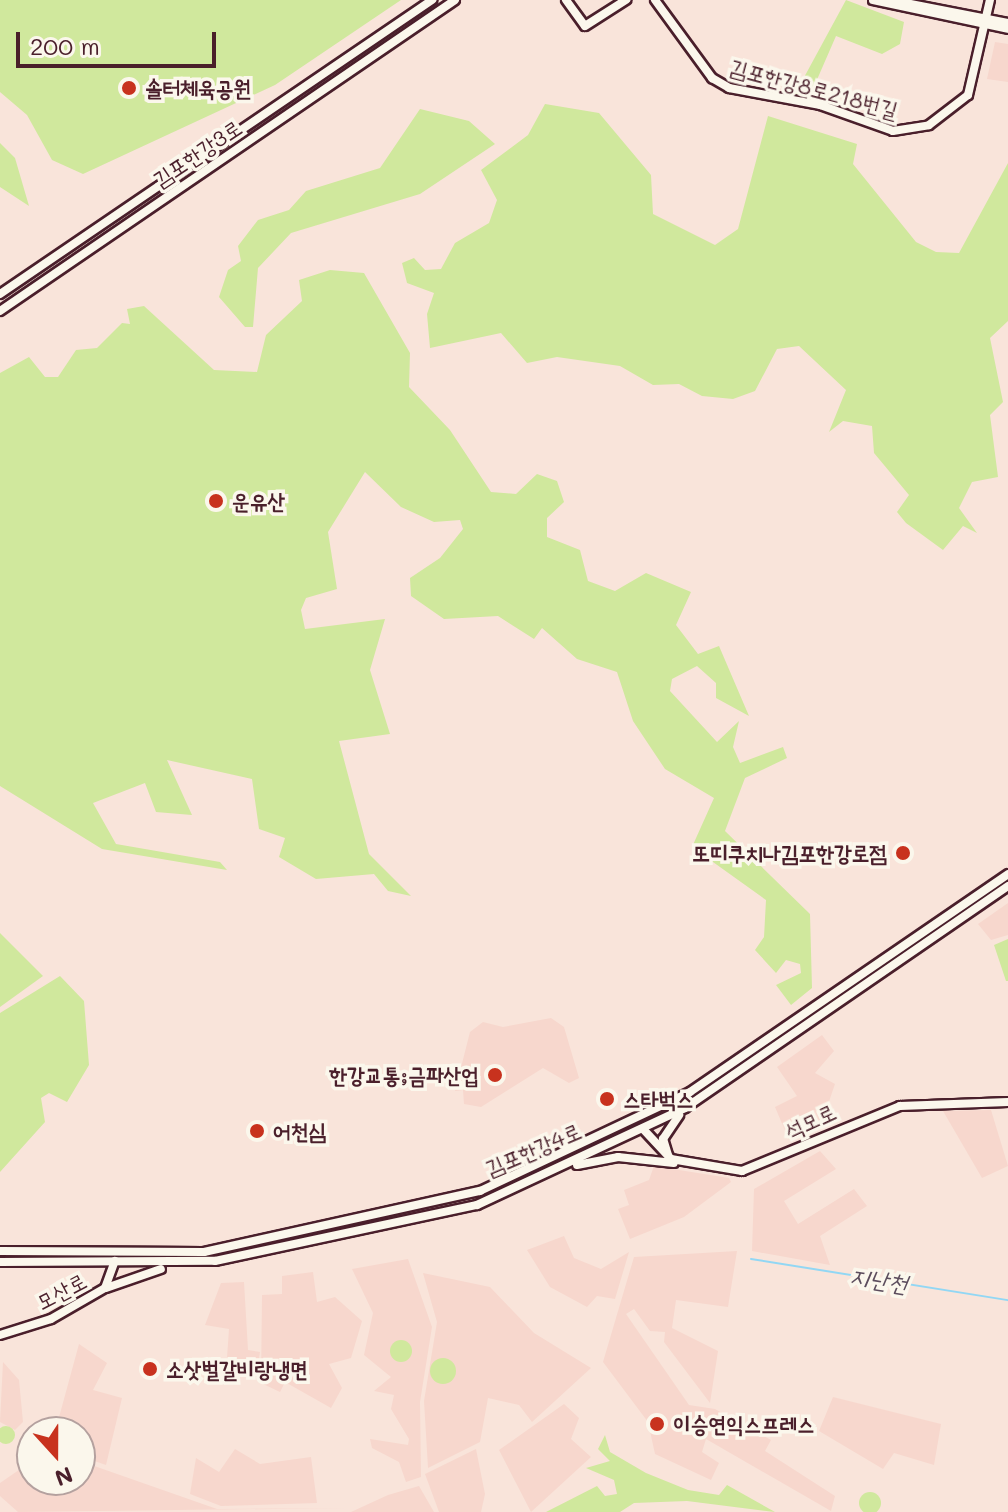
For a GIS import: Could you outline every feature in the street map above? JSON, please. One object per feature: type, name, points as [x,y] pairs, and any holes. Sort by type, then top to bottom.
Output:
[{"type":"street","name":"김포한강3로","points":[[0,294],[432,0]]},
{"type":"street","name":"김포한강3로","points":[[0,311],[455,0]]},
{"type":"street","points":[[566,0],[585,26],[626,0]]},
{"type":"street","name":"김포한강8로218번길","points":[[655,0],[726,86],[820,105],[893,131],[929,125],[958,107],[976,82],[990,0]]},
{"type":"street","points":[[873,0],[1008,26]]},
{"type":"street","points":[[890,0],[986,22]]},
{"type":"street","name":"김포한강4로","points":[[0,1262],[115,1261],[204,1252],[297,1237],[452,1201],[536,1168],[713,1078],[1008,874]]},
{"type":"street","name":"김포한강4로","points":[[0,1251],[177,1265],[431,1218],[564,1168],[685,1108],[1008,886]]},
{"type":"street","name":"석모로","points":[[644,1130],[671,1159],[687,1165],[753,1169],[900,1106],[1008,1102]]},
{"type":"street","points":[[671,1159],[663,1139],[685,1108]]},
{"type":"street","points":[[564,1168],[618,1157],[687,1165]]},
{"type":"street","name":"모산로","points":[[0,1335],[51,1319],[105,1288],[115,1261]]},
{"type":"street","points":[[105,1288],[177,1265]]},
{"type":"shaded area","points":[[995,42],[1008,44],[1008,82],[987,79]]},
{"type":"shaded area","points":[[1008,903],[1008,935],[991,940],[978,924]]},
{"type":"shaded area","points":[[551,1018],[564,1027],[579,1078],[569,1083],[543,1068],[481,1107],[464,1104],[463,1090],[455,1091],[470,1032],[483,1022],[503,1027]]},
{"type":"shaded area","points":[[822,1035],[834,1051],[815,1073],[835,1084],[821,1125],[789,1140],[775,1107],[797,1096],[777,1067]]},
{"type":"shaded area","points":[[991,1110],[1008,1166],[982,1178],[943,1111]]},
{"type":"shaded area","points":[[820,1151],[836,1169],[784,1201],[798,1224],[854,1189],[867,1206],[820,1236],[830,1265],[752,1251],[754,1189]]},
{"type":"shaded area","points":[[654,1166],[729,1178],[731,1182],[684,1217],[630,1239],[618,1209],[629,1205],[624,1190],[649,1180]]},
{"type":"shaded area","points":[[564,1236],[574,1258],[601,1269],[629,1252],[615,1299],[597,1296],[587,1307],[550,1287],[527,1250]]},
{"type":"shaded area","points":[[737,1251],[728,1307],[676,1300],[672,1328],[718,1351],[710,1403],[664,1342],[665,1332],[650,1331],[634,1309],[626,1314],[689,1405],[715,1409],[771,1440],[765,1451],[835,1496],[831,1511],[706,1439],[702,1452],[719,1463],[711,1480],[655,1454],[648,1422],[603,1362],[634,1257]]},
{"type":"shaded area","points":[[408,1259],[432,1327],[420,1402],[421,1477],[406,1482],[399,1462],[372,1448],[370,1439],[408,1445],[409,1439],[391,1409],[394,1395],[374,1391],[391,1377],[364,1355],[373,1313],[352,1269]]},
{"type":"shaded area","points":[[313,1272],[317,1302],[335,1297],[362,1321],[351,1358],[329,1364],[342,1388],[331,1408],[285,1382],[280,1392],[261,1383],[262,1295],[282,1294],[282,1276]]},
{"type":"shaded area","points":[[423,1273],[490,1287],[534,1333],[591,1368],[532,1422],[519,1405],[488,1398],[480,1442],[428,1468],[424,1401],[437,1322]]},
{"type":"shaded area","points":[[244,1282],[248,1350],[260,1352],[256,1379],[226,1372],[229,1329],[205,1325],[221,1283]]},
{"type":"shaded area","points":[[79,1344],[107,1363],[93,1390],[122,1398],[106,1465],[96,1462],[96,1416],[59,1416]]},
{"type":"shaded area","points":[[3,1362],[19,1380],[22,1416],[16,1416],[15,1430],[0,1422]]},
{"type":"shaded area","points":[[833,1397],[941,1424],[934,1465],[894,1453],[883,1469],[819,1431]]},
{"type":"shaded area","points":[[564,1404],[579,1418],[571,1439],[591,1457],[531,1512],[499,1450]]},
{"type":"shaded area","points":[[235,1449],[260,1464],[311,1457],[317,1503],[221,1506],[190,1494],[196,1458],[219,1472]]},
{"type":"shaded area","points":[[476,1449],[485,1494],[481,1512],[439,1512],[425,1474]]},
{"type":"shaded area","points":[[96,1467],[217,1509],[349,1508],[18,1512],[0,1496],[0,1483],[16,1472],[16,1496],[96,1496]]},
{"type":"shaded area","points":[[419,1486],[434,1512],[351,1512],[388,1495]]},
{"type":"green space","name":"솔터체육공원","points":[[0,0],[401,0],[275,85],[83,174],[52,160],[27,115],[0,92]]},
{"type":"green space","points":[[846,0],[904,22],[900,44],[882,54],[836,36],[809,98],[795,94]]},
{"type":"green space","points":[[545,104],[599,113],[651,175],[653,214],[715,245],[738,229],[768,116],[857,144],[853,164],[916,242],[936,252],[959,253],[1008,163],[1008,321],[990,338],[1003,402],[990,415],[998,477],[972,482],[959,508],[977,533],[963,526],[943,550],[906,523],[897,512],[909,495],[874,453],[872,426],[843,421],[829,432],[846,390],[799,346],[777,349],[755,391],[733,399],[702,396],[679,384],[653,385],[620,366],[557,357],[527,363],[501,333],[430,348],[427,314],[434,293],[407,283],[402,263],[414,258],[425,270],[441,269],[455,243],[489,223],[497,200],[481,170],[528,135]]},
{"type":"green space","points":[[420,109],[469,121],[495,144],[420,194],[291,233],[258,268],[253,327],[245,327],[219,297],[228,270],[241,261],[238,246],[258,220],[289,210],[306,191],[380,168]]},
{"type":"green space","points":[[0,143],[15,158],[29,206],[0,187]]},
{"type":"green space","points":[[330,270],[364,273],[410,353],[409,387],[450,430],[491,492],[516,494],[537,474],[557,481],[564,502],[547,518],[547,537],[580,550],[588,581],[615,591],[646,573],[691,592],[676,625],[698,654],[719,646],[749,716],[716,698],[716,683],[697,666],[672,679],[670,691],[717,742],[739,721],[733,747],[740,763],[783,747],[787,758],[745,778],[725,831],[810,914],[812,988],[791,1005],[776,985],[801,973],[800,964],[786,960],[776,973],[755,950],[764,937],[766,900],[692,847],[714,798],[665,769],[633,721],[617,672],[577,659],[542,628],[534,639],[498,616],[444,619],[411,596],[410,578],[440,558],[463,529],[460,520],[434,522],[401,507],[365,472],[328,532],[337,589],[306,598],[301,610],[305,629],[385,619],[370,670],[390,734],[339,741],[369,854],[411,896],[388,891],[374,874],[316,879],[279,857],[285,838],[259,829],[252,779],[167,760],[192,815],[156,812],[145,783],[93,803],[116,844],[220,862],[227,870],[102,849],[0,786],[0,373],[29,357],[45,377],[58,377],[76,350],[97,348],[122,323],[130,324],[127,309],[144,306],[214,370],[257,372],[266,335],[302,301],[299,280]]},
{"type":"green space","points":[[0,933],[43,976],[0,1007]]},
{"type":"green space","points":[[1008,939],[1008,981],[1006,981],[994,945]]},
{"type":"green space","points":[[60,976],[84,1001],[89,1065],[67,1102],[49,1093],[41,1098],[45,1122],[0,1172],[0,1013]]},
{"type":"green space","points":[[401,1340],[409,1343],[412,1351],[409,1359],[401,1362],[393,1359],[390,1351],[393,1343]]},
{"type":"green space","points":[[443,1358],[452,1362],[456,1371],[452,1380],[443,1384],[434,1380],[430,1371],[434,1362]]},
{"type":"green space","points":[[6,1426],[15,1435],[6,1444],[-3,1435]]},
{"type":"green space","points":[[605,1435],[610,1452],[646,1473],[688,1490],[719,1495],[727,1485],[775,1512],[687,1501],[634,1503],[620,1512],[546,1512],[597,1486],[605,1496],[617,1494],[614,1480],[586,1468],[610,1461],[598,1449]]},
{"type":"green space","points":[[866,1492],[874,1492],[881,1503],[874,1514],[866,1514],[859,1507],[859,1499]]},
{"type":"waterway","name":"지난천","points":[[751,1259],[1008,1300]]},
{"type":"place","name":"솔터체육공원","points":[[129,88]]},
{"type":"place","name":"운유산","points":[[216,501]]},
{"type":"place","name":"또띠쿠치나김포한강로점","points":[[903,853]]},
{"type":"place","name":"한강교통;금파산업","points":[[495,1075]]},
{"type":"place","name":"스타벅스","points":[[607,1099]]},
{"type":"place","name":"어천심","points":[[257,1131]]},
{"type":"place","name":"소삿벌갈비랑냉면","points":[[150,1369]]},
{"type":"place","name":"이승연익스프레스","points":[[657,1424]]}]
